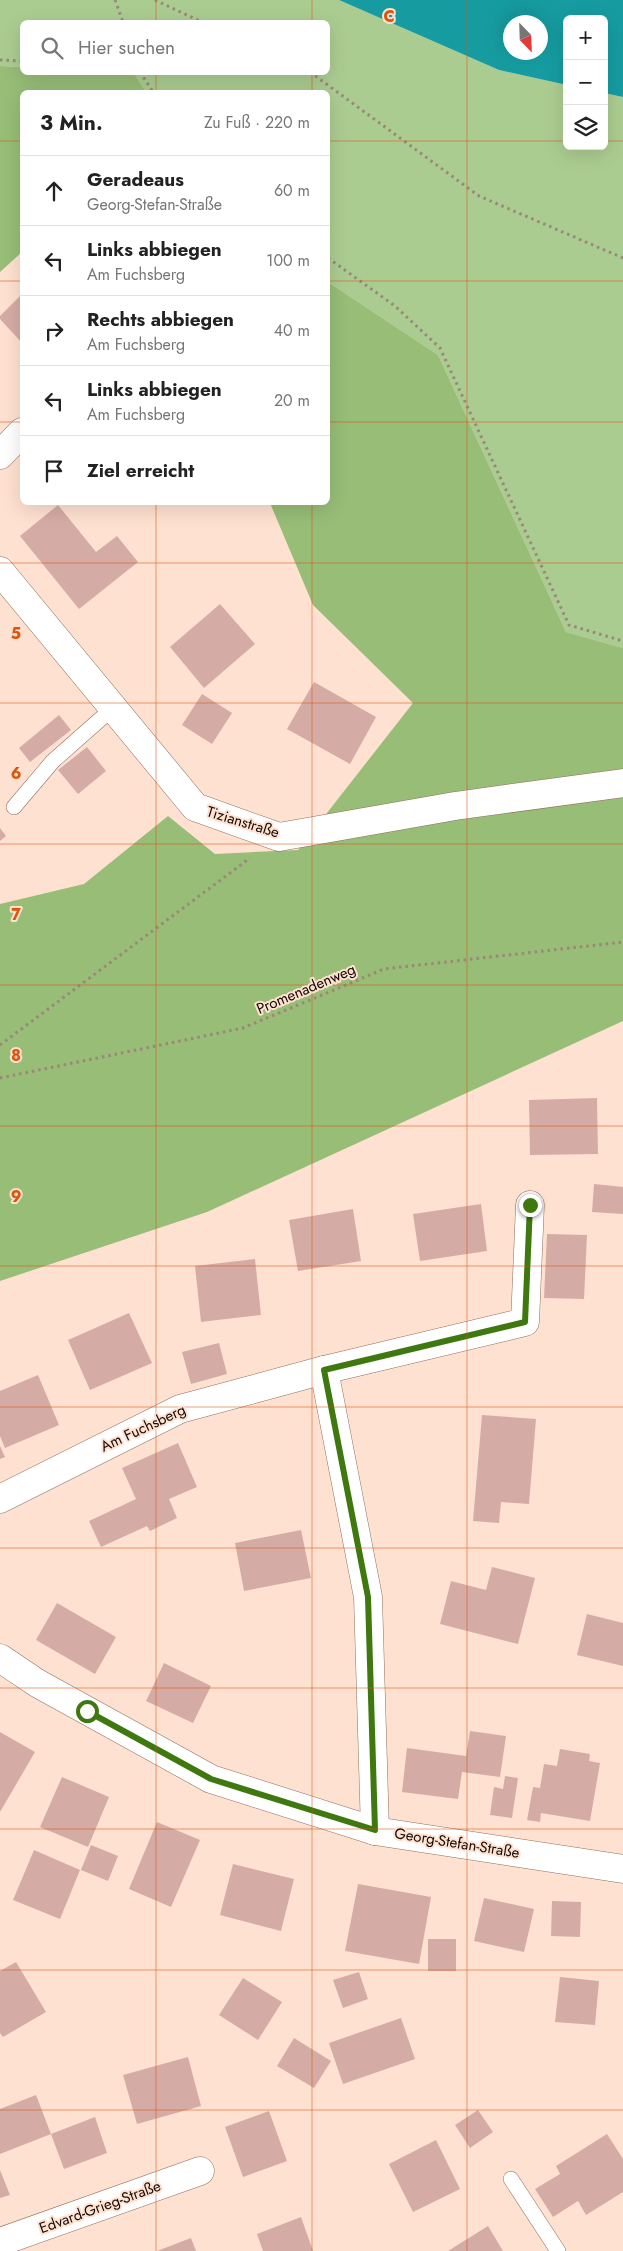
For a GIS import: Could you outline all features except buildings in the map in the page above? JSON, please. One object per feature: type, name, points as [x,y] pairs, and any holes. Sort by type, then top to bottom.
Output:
[{"type":"street","points":[[0,455],[20,434]]},
{"type":"street","name":"Tizianstraße","points":[[0,571],[196,807],[279,837],[455,806],[623,784]]},
{"type":"street","name":"Am Fuchsberg","points":[[0,1499],[180,1409],[324,1370],[525,1322],[530,1205]]},
{"type":"street","points":[[324,1370],[368,1597],[375,1830]]},
{"type":"street","name":"Georg-Stefan-Straße","points":[[0,1658],[37,1683],[211,1779],[375,1830],[623,1870]]},
{"type":"street","name":"Edvard-Grieg-Straße","points":[[0,2242],[200,2171]]},
{"type":"lane","points":[[14,807],[53,761],[113,708]]},
{"type":"lane","points":[[511,2179],[558,2251]]},
{"type":"path","points":[[115,0],[121,20]]},
{"type":"path","points":[[155,0],[198,20]]},
{"type":"path","points":[[0,60],[20,61]]},
{"type":"path","points":[[142,75],[152,90]]},
{"type":"path","points":[[314,75],[479,196],[623,258]]},
{"type":"path","points":[[330,259],[395,306],[440,348],[569,625],[623,641]]},
{"type":"path","points":[[0,1045],[279,837]]},
{"type":"path","name":"Promenadenweg","points":[[0,1078],[243,1028],[384,969],[623,942]]},
{"type":"green space","points":[[0,0],[339,0],[499,70],[563,84],[563,150],[608,150],[608,94],[623,97],[623,648],[566,632],[438,355],[330,283],[330,90],[145,90],[135,75],[330,75],[330,20],[20,20],[20,67],[0,66]]},
{"type":"green space","points":[[0,66],[20,67],[20,75],[135,75],[145,90],[20,90],[20,254],[0,272]]},
{"type":"green space","points":[[330,283],[438,355],[566,632],[623,648],[623,1021],[207,1212],[0,1281],[0,904],[84,884],[168,816],[215,854],[298,850],[413,703],[313,605],[271,505],[330,505]]},
{"type":"water","points":[[339,0],[623,0],[623,97],[608,94],[608,15],[563,15],[563,84],[499,70]]},
{"type":"route","points":[[87,1711],[211,1779],[375,1830],[368,1597],[324,1370],[525,1322],[530,1205]]}]
